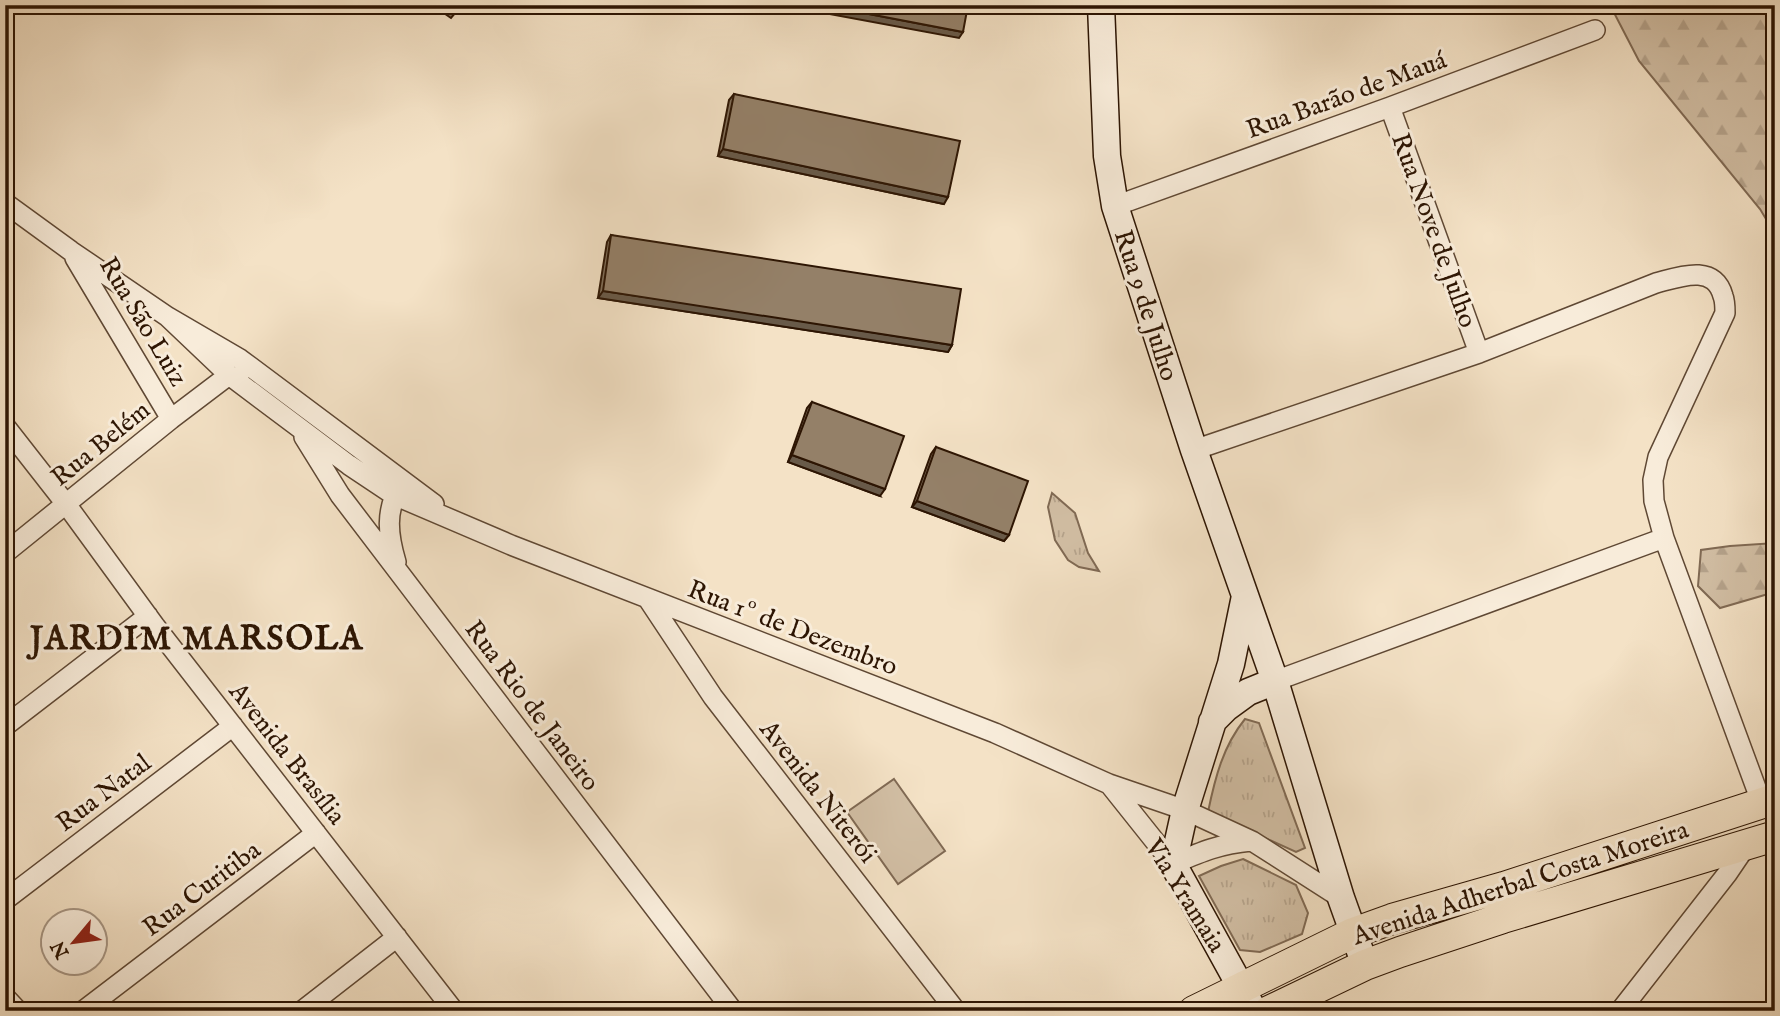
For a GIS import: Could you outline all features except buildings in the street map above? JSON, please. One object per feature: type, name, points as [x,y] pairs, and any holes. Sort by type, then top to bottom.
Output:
[{"type":"main road","name":"Rua 9 de Julho","points":[[1101,5],[1107,156],[1115,206],[1194,450],[1275,681],[1353,933]]},
{"type":"main road","points":[[1173,864],[1185,810],[1231,664],[1245,594]]},
{"type":"main road","points":[[1212,722],[1248,692],[1275,681]]},
{"type":"main road","name":"Avenida Adherbal Costa Moreira","points":[[1194,1011],[1248,999],[1353,933],[1769,802]]},
{"type":"main road","name":"Avenida Adherbal Costa Moreira","points":[[1269,1011],[1366,965],[1503,918],[1775,836]]},
{"type":"main road","name":"Via Yramaia","points":[[1173,864],[1248,999]]},
{"type":"main road","points":[[1353,933],[1366,965]]},
{"type":"street","name":"Rua Barão de Mauá","points":[[1115,206],[1595,30]]},
{"type":"street","name":"Rua Nove de Julho","points":[[1390,107],[1479,353]]},
{"type":"street","name":"Rua 1º de Dezembro","points":[[5,203],[168,317],[240,359],[292,399],[396,496]]},
{"type":"street","name":"Rua São Luiz","points":[[71,251],[171,419]]},
{"type":"street","points":[[1194,450],[1479,353],[1668,280],[1700,274],[1716,282],[1723,295],[1726,313],[1658,457],[1653,480],[1654,501],[1664,538],[1769,802]]},
{"type":"street","name":"Rua 1º de Dezembro","points":[[168,317],[229,375],[349,465],[396,496],[511,545],[995,733],[1109,784],[1185,810],[1252,841],[1341,898]]},
{"type":"street","points":[[229,375],[292,399]]},
{"type":"street","name":"Rua Belém","points":[[5,553],[229,375]]},
{"type":"street","name":"Avenida Brasília","points":[[5,426],[148,616],[454,1011]]},
{"type":"street","name":"Rua Rio de Janeiro","points":[[298,427],[340,495],[733,1011]]},
{"type":"street","points":[[353,512],[366,516],[396,496]]},
{"type":"street","points":[[396,496],[388,526],[398,569]]},
{"type":"street","points":[[1275,681],[1664,538]]},
{"type":"street","name":"Avenida Niterói","points":[[648,599],[713,697],[956,1011]]},
{"type":"street","points":[[5,726],[148,616]]},
{"type":"street","name":"Rua Natal","points":[[5,900],[233,726]]},
{"type":"street","name":"Via Yramaia","points":[[1109,784],[1173,864]]},
{"type":"street","name":"Rua Curitiba","points":[[83,1011],[316,833]]},
{"type":"street","points":[[1173,864],[1211,847],[1252,841]]},
{"type":"street","points":[[1620,1011],[1746,846]]},
{"type":"street","points":[[302,1011],[397,937]]},
{"type":"street","points":[[5,997],[18,1011]]},
{"type":"green space","points":[[1610,5],[1775,5],[1775,234],[1760,209],[1639,61]]},
{"type":"green space","points":[[1052,493],[1075,513],[1088,553],[1099,571],[1079,567],[1068,560],[1055,540],[1048,507]]},
{"type":"green space","points":[[1775,543],[1775,592],[1720,608],[1698,586],[1701,550]]},
{"type":"green space","points":[[1245,719],[1259,723],[1305,848],[1296,852],[1208,812],[1221,763],[1237,729]]},
{"type":"green space","points":[[894,779],[945,851],[898,884],[847,812]]},
{"type":"green space","points":[[1243,859],[1296,885],[1308,913],[1302,934],[1260,952],[1240,950],[1199,876]]},
{"type":"district","name":"JARDIM MARSOLA","points":[[197,637]]}]
